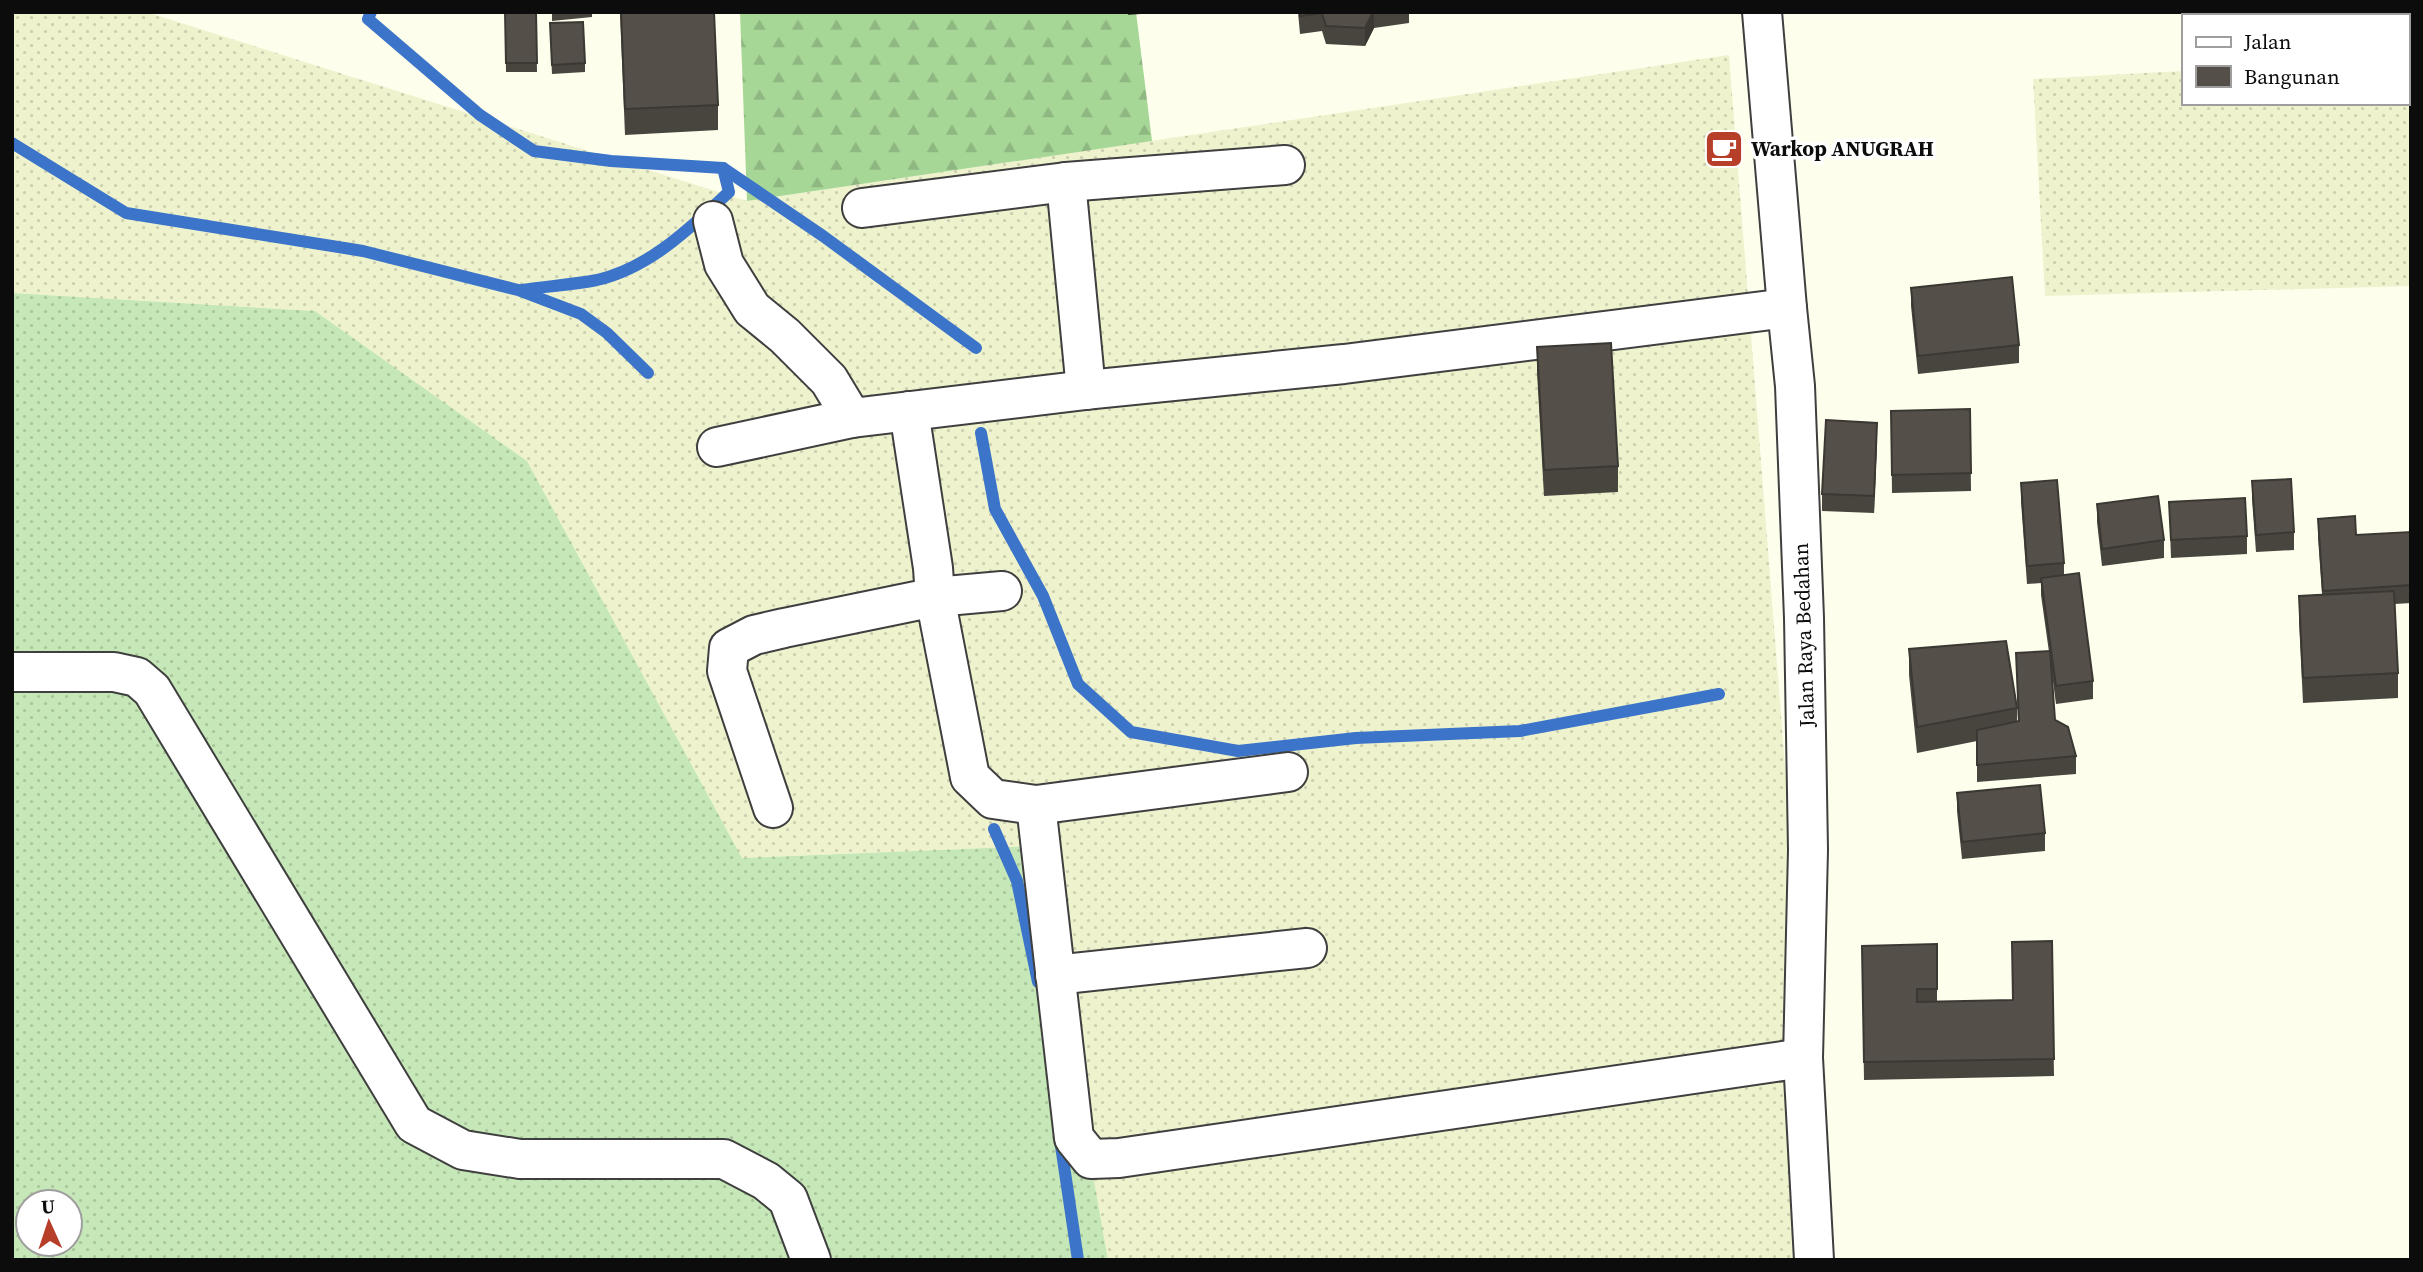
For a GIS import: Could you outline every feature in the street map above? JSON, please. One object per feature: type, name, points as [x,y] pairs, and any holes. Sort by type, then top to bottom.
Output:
[{"type":"street","name":"Jalan Raya Bedahan","points":[[1762,12],[1795,386],[1804,631],[1808,850],[1803,1058],[1814,1260]]},
{"type":"street","points":[[862,208],[1066,182],[1285,165]]},
{"type":"street","points":[[1066,182],[1086,390]]},
{"type":"street","points":[[713,221],[724,264],[752,309],[785,336],[829,380],[852,418]]},
{"type":"street","points":[[718,447],[852,418],[1086,390],[1331,366],[1787,308]]},
{"type":"street","points":[[909,411],[935,597],[970,777],[993,799],[1036,805],[1288,772]]},
{"type":"street","points":[[773,808],[727,671],[729,648],[754,635],[935,597],[1002,591]]},
{"type":"street","points":[[12,672],[114,672],[137,677],[152,690],[414,1124],[463,1150],[520,1159],[724,1159],[766,1181],[788,1199],[811,1260]]},
{"type":"street","points":[[1036,805],[1074,1138],[1090,1158],[1119,1158],[1803,1058]]},
{"type":"street","points":[[1055,975],[1307,948]]},
{"type":"green space","points":[[12,12],[146,12],[747,201],[1729,55],[1792,855],[1797,1260],[1108,1260],[1035,846],[742,858],[527,461],[315,311],[12,293]]},
{"type":"green space","points":[[740,12],[1136,12],[1152,141],[747,201]]},
{"type":"green space","points":[[2409,60],[2411,286],[2045,296],[2033,79],[2182,71],[2182,105],[2409,105]]},
{"type":"green space","points":[[12,293],[315,311],[527,461],[742,858],[1035,846],[1108,1260],[12,1260]]},
{"type":"building","points":[[505,12],[536,12],[537,63],[506,63]]},
{"type":"building","points":[[621,12],[714,12],[718,105],[625,109]]},
{"type":"building","points":[[1300,12],[1373,12],[1365,28],[1326,26],[1322,13],[1300,16]]},
{"type":"building","points":[[583,22],[585,63],[552,65],[550,23]]},
{"type":"building","points":[[2012,277],[2019,345],[1918,356],[1911,288]]},
{"type":"building","points":[[1611,343],[1618,466],[1544,470],[1537,347]]},
{"type":"building","points":[[1970,409],[1971,473],[1892,475],[1891,411]]},
{"type":"building","points":[[1826,420],[1877,423],[1874,496],[1822,494]]},
{"type":"building","points":[[2291,479],[2294,532],[2256,535],[2252,481]]},
{"type":"building","points":[[2057,480],[2064,563],[2027,566],[2021,483]]},
{"type":"building","points":[[2158,496],[2164,540],[2102,549],[2097,504]]},
{"type":"building","points":[[2245,498],[2247,536],[2171,540],[2169,502]]},
{"type":"building","points":[[2355,516],[2356,535],[2411,532],[2411,585],[2323,591],[2318,519]]},
{"type":"building","points":[[2079,573],[2093,681],[2056,686],[2041,578]]},
{"type":"building","points":[[2394,591],[2398,673],[2303,678],[2299,596]]},
{"type":"building","points":[[2006,641],[2017,708],[1917,727],[1909,649]]},
{"type":"building","points":[[2050,651],[2055,720],[2068,727],[2076,756],[1977,765],[1977,730],[2019,721],[2016,653]]},
{"type":"building","points":[[2040,785],[2045,833],[1962,842],[1957,793]]},
{"type":"building","points":[[2052,941],[2054,1059],[1864,1062],[1862,946],[1937,944],[1937,989],[1917,989],[1917,1002],[2013,1000],[2012,942]]},
{"type":"waterway","points":[[371,12],[368,19],[480,115],[534,151],[611,161],[723,168],[823,236],[976,348]]},
{"type":"waterway","points":[[12,143],[126,213],[363,251],[518,290],[581,314],[607,333],[648,373]]},
{"type":"waterway","points":[[522,290],[597,280],[635,266],[652,256],[685,232],[729,192],[723,168]]},
{"type":"waterway","points":[[981,433],[995,509],[1043,596],[1078,684],[1131,732],[1238,751],[1356,738],[1520,731],[1719,694]]},
{"type":"waterway","points":[[994,829],[1017,881],[1038,982]]},
{"type":"waterway","points":[[1060,1139],[1078,1260]]},
{"type":"place","name":"Warkop ANUGRAH","points":[[1724,149]]}]
